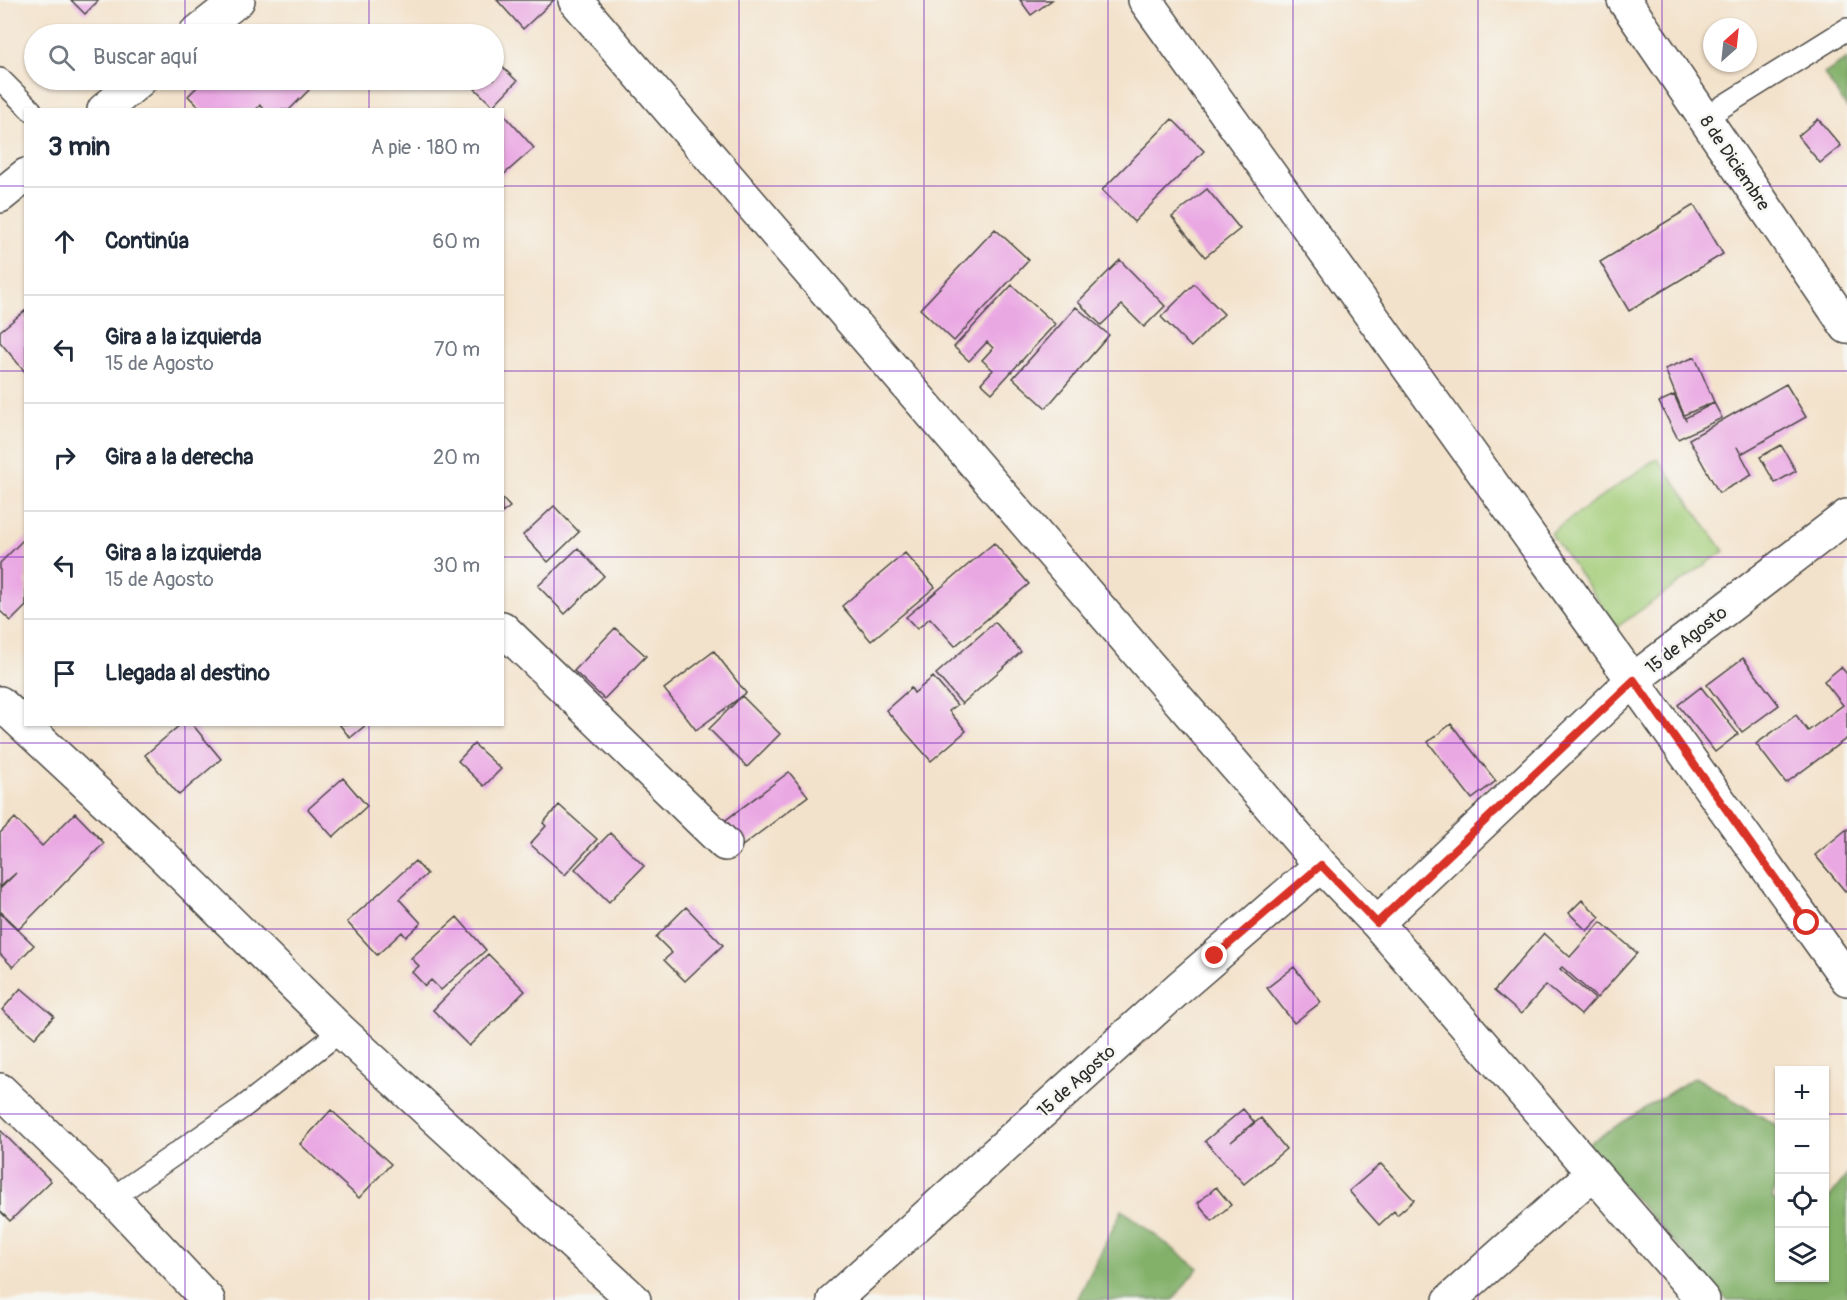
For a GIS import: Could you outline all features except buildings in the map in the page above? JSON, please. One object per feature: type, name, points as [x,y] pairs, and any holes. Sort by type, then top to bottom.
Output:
[{"type":"street","points":[[575,0],[1321,865],[1377,923],[1703,1300]]},
{"type":"street","points":[[1145,0],[1847,979]]},
{"type":"street","name":"8 de Diciembre","points":[[1624,0],[1847,327]]},
{"type":"street","points":[[206,24],[231,2]]},
{"type":"street","points":[[106,108],[128,90]]},
{"type":"street","points":[[0,196],[24,177]]},
{"type":"street","name":"15 de Agosto","points":[[1377,923],[1634,680],[1847,516]]},
{"type":"street","points":[[504,630],[725,844]]},
{"type":"street","points":[[0,703],[24,725]]},
{"type":"street","points":[[25,726],[144,837],[341,1031],[634,1300]]},
{"type":"street","name":"15 de Agosto","points":[[834,1300],[1180,987],[1321,865]]},
{"type":"street","points":[[0,1090],[112,1198],[208,1300]]},
{"type":"street","points":[[1450,1300],[1593,1173]]},
{"type":"lane","points":[[1704,118],[1847,29]]},
{"type":"lane","points":[[0,79],[29,108]]},
{"type":"lane","points":[[112,1198],[242,1108],[341,1031]]},
{"type":"green space","points":[[1847,59],[1847,108],[1824,74]]},
{"type":"green space","points":[[1657,458],[1724,551],[1617,627],[1550,533]]},
{"type":"green space","points":[[1695,1077],[1775,1125],[1775,1187],[1772,1199],[1775,1200],[1775,1282],[1829,1282],[1829,1198],[1847,1175],[1847,1300],[1727,1300],[1586,1145]]},
{"type":"green space","points":[[1122,1210],[1198,1268],[1173,1300],[1077,1300]]},
{"type":"route","points":[[1215,956],[1321,865],[1377,923],[1634,680],[1807,923]]}]
